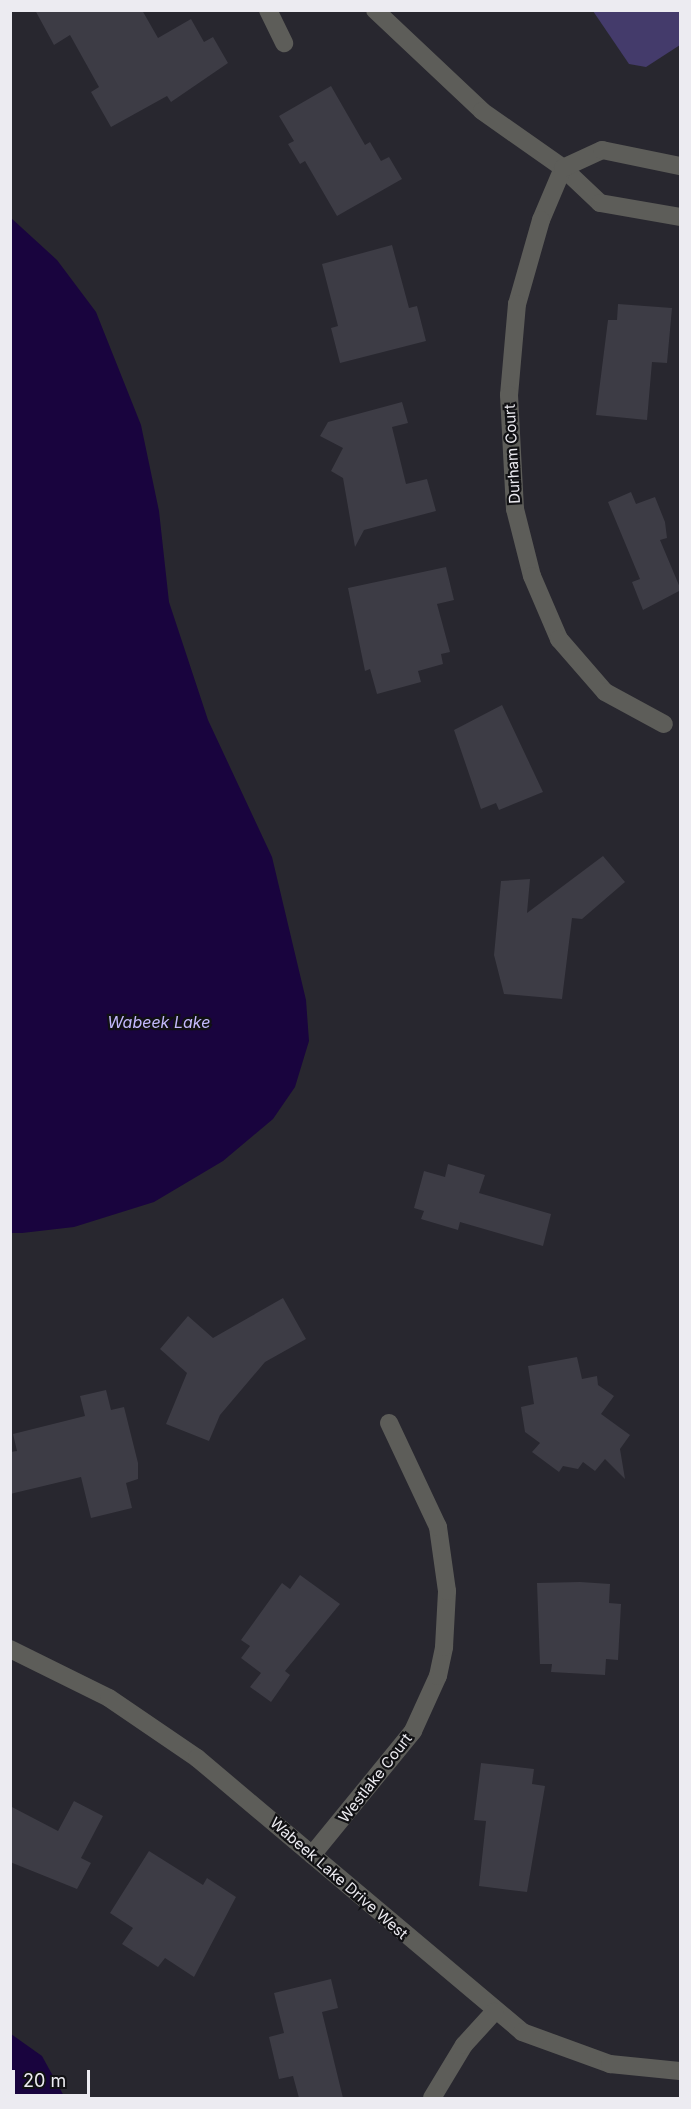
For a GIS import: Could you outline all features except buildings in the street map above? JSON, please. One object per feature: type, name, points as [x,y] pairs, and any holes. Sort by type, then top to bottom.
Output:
[{"type":"street","points":[[268,10],[284,43]]},
{"type":"street","points":[[375,10],[482,111],[563,168],[600,203],[681,217]]},
{"type":"street","points":[[563,168],[602,150],[681,166]]},
{"type":"street","name":"Durham Court","points":[[563,168],[541,220],[515,314],[509,395],[515,509],[532,576],[559,639],[605,692],[664,724]]},
{"type":"street","name":"Westlake Court","points":[[312,1855],[413,1731],[438,1676],[444,1647],[447,1591],[438,1527],[389,1423]]},
{"type":"street","name":"Wabeek Lake Drive West","points":[[10,1649],[72,1677],[154,1728],[312,1855],[494,2012],[522,2031],[584,2057],[681,2071]]},
{"type":"street","points":[[432,2098],[464,2045],[494,2012]]},
{"type":"shaded area","points":[[593,11],[680,11],[680,45],[646,67],[629,64]]},
{"type":"water","name":"Wabeek Lake","points":[[10,217],[57,260],[96,312],[141,425],[159,511],[169,602],[208,720],[272,857],[306,1000],[309,1041],[295,1087],[273,1119],[223,1161],[154,1202],[74,1227],[22,1233],[10,1233]]},
{"type":"water","points":[[11,2034],[42,2056],[65,2098],[11,2098]]}]
